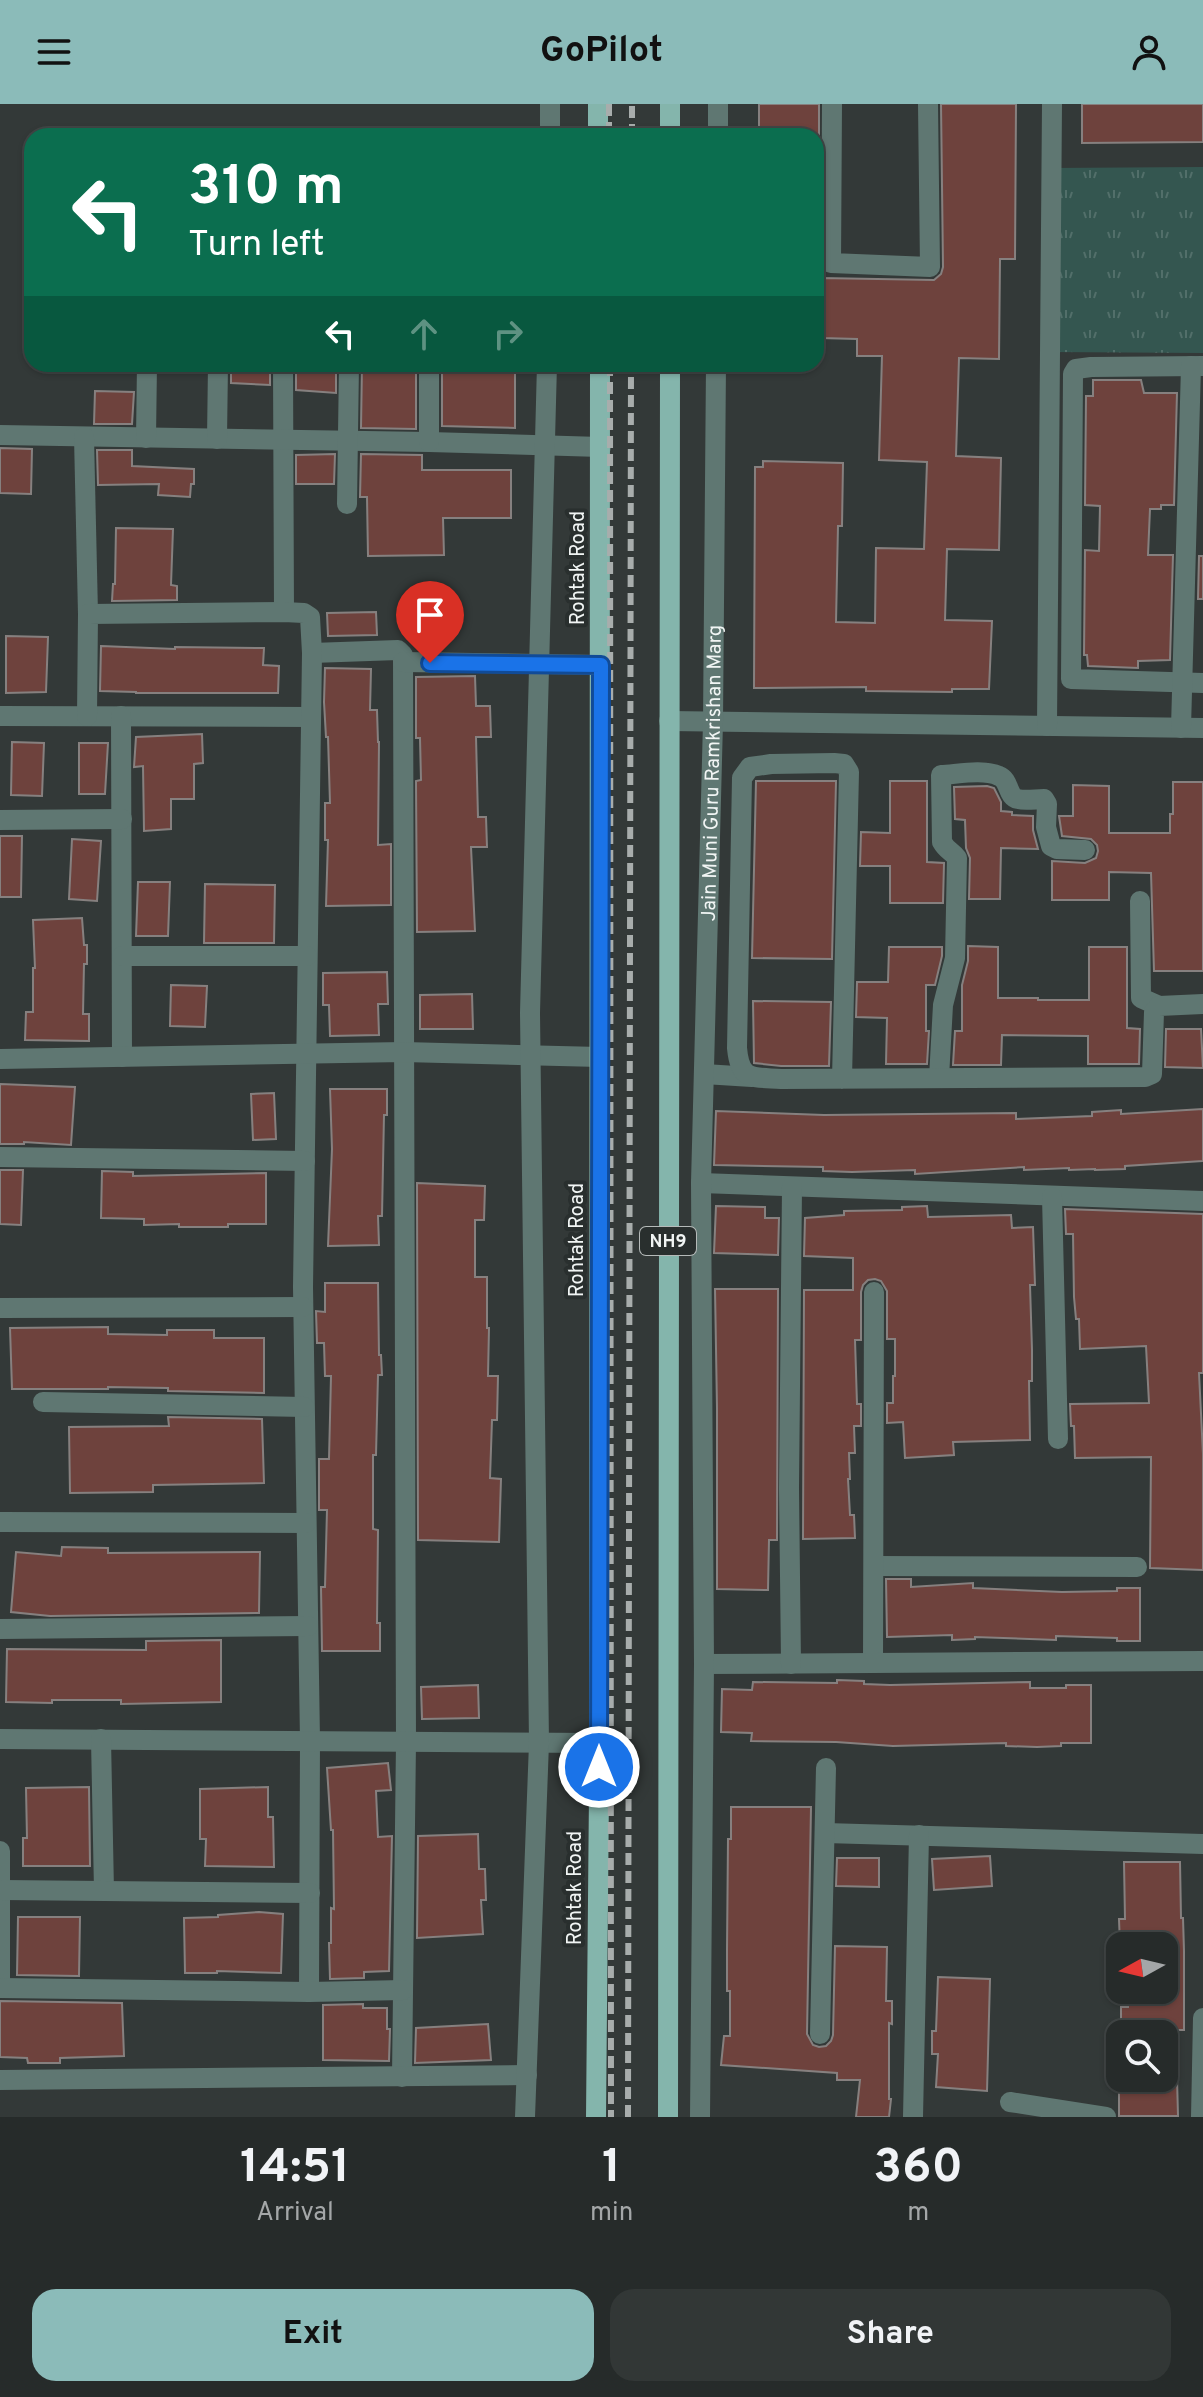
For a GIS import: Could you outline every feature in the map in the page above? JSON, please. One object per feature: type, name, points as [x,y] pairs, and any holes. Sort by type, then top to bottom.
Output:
[{"type":"main road","points":[[598,104],[598,128]]},
{"type":"main road","points":[[670,104],[670,128]]},
{"type":"main road","name":"Rohtak Road","points":[[596,2117],[600,372]]},
{"type":"main road","name":"NH9","points":[[668,2117],[670,372]]},
{"type":"street","points":[[550,104],[550,128]]},
{"type":"street","points":[[718,104],[718,128]]},
{"type":"street","points":[[832,104],[831,263],[930,267],[928,104]]},
{"type":"street","points":[[1047,726],[1052,104]]},
{"type":"street","points":[[1181,728],[1194,683],[1197,366],[1076,369],[1073,374],[1071,679],[1194,683]]},
{"type":"street","points":[[146,438],[147,372]]},
{"type":"street","points":[[217,439],[218,372]]},
{"type":"street","points":[[283,372],[284,612]]},
{"type":"street","points":[[347,504],[349,372]]},
{"type":"street","points":[[429,372],[429,442]]},
{"type":"street","points":[[525,2117],[539,1743],[531,1056],[547,372]]},
{"type":"street","name":"Jain Muni Guru Ramkrishan Marg","points":[[700,2117],[704,1664],[701,1183],[713,722],[716,372]]},
{"type":"street","points":[[0,435],[601,447]]},
{"type":"street","points":[[84,437],[87,716]]},
{"type":"street","points":[[88,614],[284,612],[304,613],[310,617],[303,1307],[310,1741],[309,1992]]},
{"type":"street","points":[[312,653],[398,650],[402,653],[403,662],[406,1742],[402,2077]]},
{"type":"street","points":[[403,662],[601,665]]},
{"type":"street","points":[[0,716],[311,717]]},
{"type":"street","points":[[121,716],[122,1057]]},
{"type":"street","points":[[669,721],[1203,728]]},
{"type":"street","points":[[752,1077],[738,1065],[737,1048],[742,778],[750,767],[834,763],[844,764],[849,772],[842,1079]]},
{"type":"street","points":[[939,1078],[943,1005],[955,958],[957,858],[947,851],[942,842],[941,775],[984,773],[1001,776],[1007,782],[1011,795],[1017,799],[1044,799],[1051,846],[1085,850]]},
{"type":"street","points":[[0,820],[122,819]]},
{"type":"street","points":[[1140,901],[1141,998],[1159,1006],[1203,1004]]},
{"type":"street","points":[[122,956],[307,956]]},
{"type":"street","points":[[704,1074],[842,1079],[1150,1075],[1154,1012],[1159,1006]]},
{"type":"street","points":[[0,1059],[404,1052],[600,1057]]},
{"type":"street","points":[[0,1157],[305,1161]]},
{"type":"street","points":[[701,1183],[1203,1201]]},
{"type":"street","points":[[791,1664],[789,1462],[792,1187]]},
{"type":"street","points":[[1052,1197],[1058,1439]]},
{"type":"street","points":[[873,1663],[874,1292]]},
{"type":"street","points":[[0,1308],[303,1307]]},
{"type":"street","points":[[43,1402],[304,1407]]},
{"type":"street","points":[[0,1522],[306,1523]]},
{"type":"street","points":[[874,1566],[1137,1567]]},
{"type":"street","points":[[0,1629],[308,1626]]},
{"type":"street","points":[[704,1664],[1203,1661]]},
{"type":"street","points":[[0,1739],[599,1743]]},
{"type":"street","points":[[101,1739],[104,1891]]},
{"type":"street","points":[[820,2034],[826,1768]]},
{"type":"street","points":[[825,1833],[1203,1844]]},
{"type":"street","points":[[913,2117],[919,1835]]},
{"type":"street","points":[[0,1851],[0,1988],[309,1992],[403,1990]]},
{"type":"street","points":[[2,1890],[310,1893]]},
{"type":"street","points":[[1201,2117],[1203,2018]]},
{"type":"street","points":[[0,2080],[527,2075]]},
{"type":"street","points":[[1010,2102],[1106,2117]]},
{"type":"green space","points":[[1203,167],[1203,353],[1051,352],[1053,168]]},
{"type":"building","points":[[759,104],[819,104],[819,128],[759,128]]},
{"type":"building","points":[[941,104],[1016,104],[1015,259],[1000,259],[999,359],[959,358],[956,456],[1001,458],[999,550],[947,549],[945,620],[992,621],[989,689],[952,689],[952,692],[866,691],[866,687],[754,688],[755,467],[763,467],[763,461],[843,463],[836,622],[875,623],[876,548],[924,549],[927,462],[879,460],[882,356],[857,356],[857,339],[824,338],[824,278],[934,280],[943,267]]},
{"type":"building","points":[[1082,104],[1203,104],[1203,142],[1082,143]]},
{"type":"building","points":[[231,372],[270,372],[270,385],[231,383]]},
{"type":"building","points":[[296,372],[336,372],[336,393],[296,390]]},
{"type":"building","points":[[362,372],[416,372],[416,429],[361,428]]},
{"type":"building","points":[[442,372],[515,372],[515,428],[442,426]]},
{"type":"building","points":[[1093,380],[1141,380],[1144,393],[1177,393],[1174,505],[1150,509],[1148,555],[1173,555],[1170,660],[1138,661],[1138,668],[1088,666],[1087,655],[1084,655],[1085,550],[1099,551],[1100,506],[1085,505],[1086,396],[1093,396]]},
{"type":"building","points":[[95,391],[134,392],[132,424],[94,424]]},
{"type":"building","points":[[0,448],[32,449],[31,494],[0,493]]},
{"type":"building","points":[[97,450],[132,450],[132,466],[194,469],[190,497],[158,495],[159,484],[98,485]]},
{"type":"building","points":[[335,454],[334,484],[296,484],[296,455]]},
{"type":"building","points":[[361,454],[422,455],[422,470],[511,470],[511,518],[443,518],[444,555],[368,556],[367,497],[360,497]]},
{"type":"building","points":[[116,528],[173,529],[171,585],[177,586],[177,600],[112,601]]},
{"type":"building","points":[[1199,556],[1203,556],[1203,599],[1198,599]]},
{"type":"building","points":[[376,612],[377,635],[328,636],[327,613]]},
{"type":"building","points":[[6,636],[48,637],[46,692],[6,693]]},
{"type":"building","points":[[101,646],[264,648],[263,665],[279,666],[278,693],[100,691]]},
{"type":"building","points":[[325,668],[371,669],[370,710],[377,710],[379,742],[378,845],[391,844],[391,905],[326,906],[328,840],[325,840],[325,803],[330,803]]},
{"type":"building","points":[[475,676],[476,706],[490,706],[491,737],[476,737],[478,817],[486,817],[487,847],[471,847],[475,931],[417,932],[416,781],[421,780],[420,738],[416,738],[416,677]]},
{"type":"building","points":[[202,734],[203,763],[194,764],[194,799],[171,799],[171,829],[144,831],[143,766],[134,767],[136,737]]},
{"type":"building","points":[[12,742],[44,743],[42,796],[11,795]]},
{"type":"building","points":[[79,743],[108,743],[105,794],[79,794]]},
{"type":"building","points":[[756,781],[836,781],[832,959],[752,958]]},
{"type":"building","points":[[890,781],[927,781],[927,862],[944,863],[943,903],[890,903],[890,866],[860,866],[861,832],[890,833]]},
{"type":"building","points":[[1173,782],[1203,782],[1203,971],[1154,971],[1151,873],[1109,872],[1109,900],[1052,900],[1052,861],[1085,863],[1096,858],[1098,851],[1091,839],[1062,836],[1059,816],[1073,816],[1073,785],[1109,786],[1109,833],[1170,833]]},
{"type":"building","points":[[954,787],[994,788],[1001,802],[1001,811],[1033,816],[1038,849],[1001,848],[1000,899],[969,899],[970,858],[966,848],[965,820],[955,819]]},
{"type":"building","points":[[0,836],[22,836],[21,897],[0,897]]},
{"type":"building","points":[[72,839],[101,841],[97,901],[69,899]]},
{"type":"building","points":[[138,882],[170,882],[168,936],[136,936]]},
{"type":"building","points":[[205,884],[275,885],[274,943],[204,943]]},
{"type":"building","points":[[82,918],[84,945],[87,945],[83,1014],[89,1014],[89,1041],[25,1040],[26,1012],[33,1012],[33,920]]},
{"type":"building","points":[[968,946],[998,947],[998,998],[1038,1000],[1089,1000],[1089,947],[1127,947],[1127,1028],[1140,1029],[1139,1064],[1088,1064],[1088,1036],[1002,1035],[1001,1065],[953,1065],[955,1031],[962,1031],[962,985]]},
{"type":"building","points":[[889,947],[942,947],[935,985],[926,985],[926,1031],[929,1031],[927,1064],[886,1064],[887,1018],[856,1017],[857,982],[888,982]]},
{"type":"building","points":[[387,972],[388,1004],[378,1004],[379,1035],[330,1036],[329,1005],[323,1005],[323,973]]},
{"type":"building","points":[[171,985],[207,986],[205,1027],[170,1026]]},
{"type":"building","points":[[472,994],[473,1029],[420,1029],[420,995]]},
{"type":"building","points":[[753,1001],[831,1002],[829,1066],[754,1063]]},
{"type":"building","points":[[1166,1029],[1201,1029],[1203,1068],[1165,1067]]},
{"type":"building","points":[[0,1084],[75,1087],[71,1145],[0,1144]]},
{"type":"building","points":[[330,1089],[387,1089],[382,1216],[378,1216],[379,1245],[328,1246],[332,1149]]},
{"type":"building","points":[[274,1093],[276,1139],[253,1140],[251,1094]]},
{"type":"building","points":[[1203,1109],[1203,1161],[1125,1166],[1125,1169],[1024,1170],[1024,1167],[915,1174],[915,1170],[852,1172],[823,1171],[823,1167],[714,1165],[716,1111],[824,1115],[1016,1113],[1016,1119],[1092,1116],[1092,1112],[1121,1110],[1121,1114]]},
{"type":"building","points":[[0,1170],[23,1170],[21,1225],[0,1224]]},
{"type":"building","points":[[102,1171],[133,1172],[133,1176],[266,1173],[266,1224],[179,1227],[179,1224],[144,1225],[144,1219],[101,1218]]},
{"type":"building","points":[[417,1183],[485,1186],[484,1220],[475,1220],[475,1277],[487,1277],[488,1376],[498,1376],[497,1420],[492,1420],[490,1478],[501,1479],[499,1542],[418,1540]]},
{"type":"building","points":[[716,1206],[765,1207],[765,1218],[779,1218],[778,1255],[714,1253]]},
{"type":"building","points":[[927,1206],[928,1217],[1011,1215],[1012,1228],[1033,1227],[1035,1285],[1030,1285],[1030,1440],[953,1442],[954,1455],[905,1458],[903,1422],[887,1423],[887,1403],[893,1403],[895,1339],[887,1339],[887,1291],[881,1281],[868,1280],[861,1292],[861,1340],[855,1340],[857,1404],[861,1404],[861,1426],[854,1426],[855,1453],[849,1453],[850,1515],[854,1515],[855,1538],[803,1539],[804,1290],[853,1290],[853,1258],[804,1256],[805,1218],[844,1215],[844,1211],[902,1210],[902,1207]]},
{"type":"building","points":[[1065,1209],[1203,1214],[1203,1373],[1199,1373],[1203,1570],[1150,1568],[1151,1457],[1075,1458],[1070,1404],[1149,1403],[1146,1346],[1080,1349],[1079,1319],[1076,1319],[1074,1297],[1073,1234],[1066,1234]]},
{"type":"building","points":[[325,1283],[378,1283],[382,1375],[378,1375],[376,1455],[373,1455],[373,1529],[378,1530],[377,1623],[380,1623],[380,1651],[322,1651],[321,1587],[325,1587],[327,1510],[319,1510],[319,1459],[329,1459],[331,1376],[325,1376],[324,1343],[317,1343],[316,1311],[325,1312]]},
{"type":"building","points":[[715,1289],[778,1289],[777,1540],[769,1540],[768,1590],[717,1589]]},
{"type":"building","points":[[108,1327],[108,1334],[167,1335],[167,1330],[214,1330],[214,1338],[264,1338],[264,1393],[108,1387],[12,1389],[10,1328]]},
{"type":"building","points":[[168,1417],[262,1419],[264,1483],[153,1485],[153,1492],[70,1493],[69,1427],[169,1426]]},
{"type":"building","points":[[62,1547],[108,1548],[108,1553],[260,1552],[259,1613],[50,1616],[11,1612],[16,1552],[61,1556]]},
{"type":"building","points":[[886,1579],[911,1579],[911,1587],[973,1583],[973,1588],[1062,1592],[1140,1588],[1140,1641],[1056,1636],[1056,1640],[975,1637],[952,1640],[952,1635],[887,1637]]},
{"type":"building","points":[[221,1640],[221,1702],[6,1702],[7,1649],[146,1650],[146,1641]]},
{"type":"building","points":[[837,1680],[890,1685],[1030,1682],[1030,1688],[1091,1685],[1091,1743],[1037,1747],[1006,1746],[1006,1743],[893,1746],[751,1741],[752,1733],[721,1732],[722,1689],[752,1690],[753,1682],[837,1683]]},
{"type":"building","points":[[478,1685],[479,1718],[422,1719],[421,1687]]},
{"type":"building","points":[[388,1763],[391,1790],[376,1791],[378,1837],[392,1836],[389,1971],[364,1972],[364,1978],[330,1979],[331,1908],[334,1909],[333,1830],[327,1768]]},
{"type":"building","points":[[89,1787],[90,1866],[23,1866],[23,1838],[27,1838],[26,1788]]},
{"type":"building","points":[[268,1787],[268,1817],[273,1817],[274,1867],[205,1866],[206,1839],[200,1839],[200,1789]]},
{"type":"building","points":[[731,1807],[811,1807],[807,2034],[813,2045],[826,2046],[833,2035],[835,1946],[887,1947],[886,2001],[892,2001],[892,2024],[889,2023],[889,2117],[856,2117],[860,2080],[837,2080],[837,2073],[721,2065],[724,2036],[730,2036],[727,1950]]},
{"type":"building","points":[[478,1834],[479,1869],[485,1869],[486,1900],[481,1900],[483,1934],[417,1938],[418,1836]]},
{"type":"building","points":[[990,1856],[992,1886],[934,1890],[932,1859]]},
{"type":"building","points":[[837,1858],[879,1858],[879,1887],[836,1886]]},
{"type":"building","points":[[1124,1862],[1180,1862],[1184,2030],[1178,2030],[1178,2020],[1121,2020],[1121,2007],[1128,2007],[1128,2004],[1178,2004],[1178,1932],[1119,1932],[1119,1919],[1125,1919]]},
{"type":"building","points":[[259,1912],[283,1914],[281,1973],[185,1973],[184,1918]]},
{"type":"building","points":[[18,1917],[80,1917],[79,1976],[17,1975]]},
{"type":"building","points":[[938,1977],[990,1979],[987,2091],[936,2087],[938,2054],[932,2054],[932,2031],[936,2031]]},
{"type":"building","points":[[0,2001],[122,2003],[124,2056],[60,2058],[60,2063],[28,2063],[27,2058],[0,2057]]},
{"type":"building","points":[[363,2004],[363,2008],[387,2008],[389,2061],[323,2060],[323,2005]]},
{"type":"building","points":[[488,2024],[491,2060],[415,2063],[416,2028]]},
{"type":"building","points":[[1119,2092],[1177,2092],[1178,2116],[1119,2116]]},
{"type":"railway","points":[[609,104],[609,128]]},
{"type":"railway","points":[[632,104],[632,128]]},
{"type":"railway","points":[[610,372],[611,2117]]},
{"type":"railway","points":[[628,2117],[631,372]]},
{"type":"route","points":[[430,663],[601,665],[599,1767]]}]
